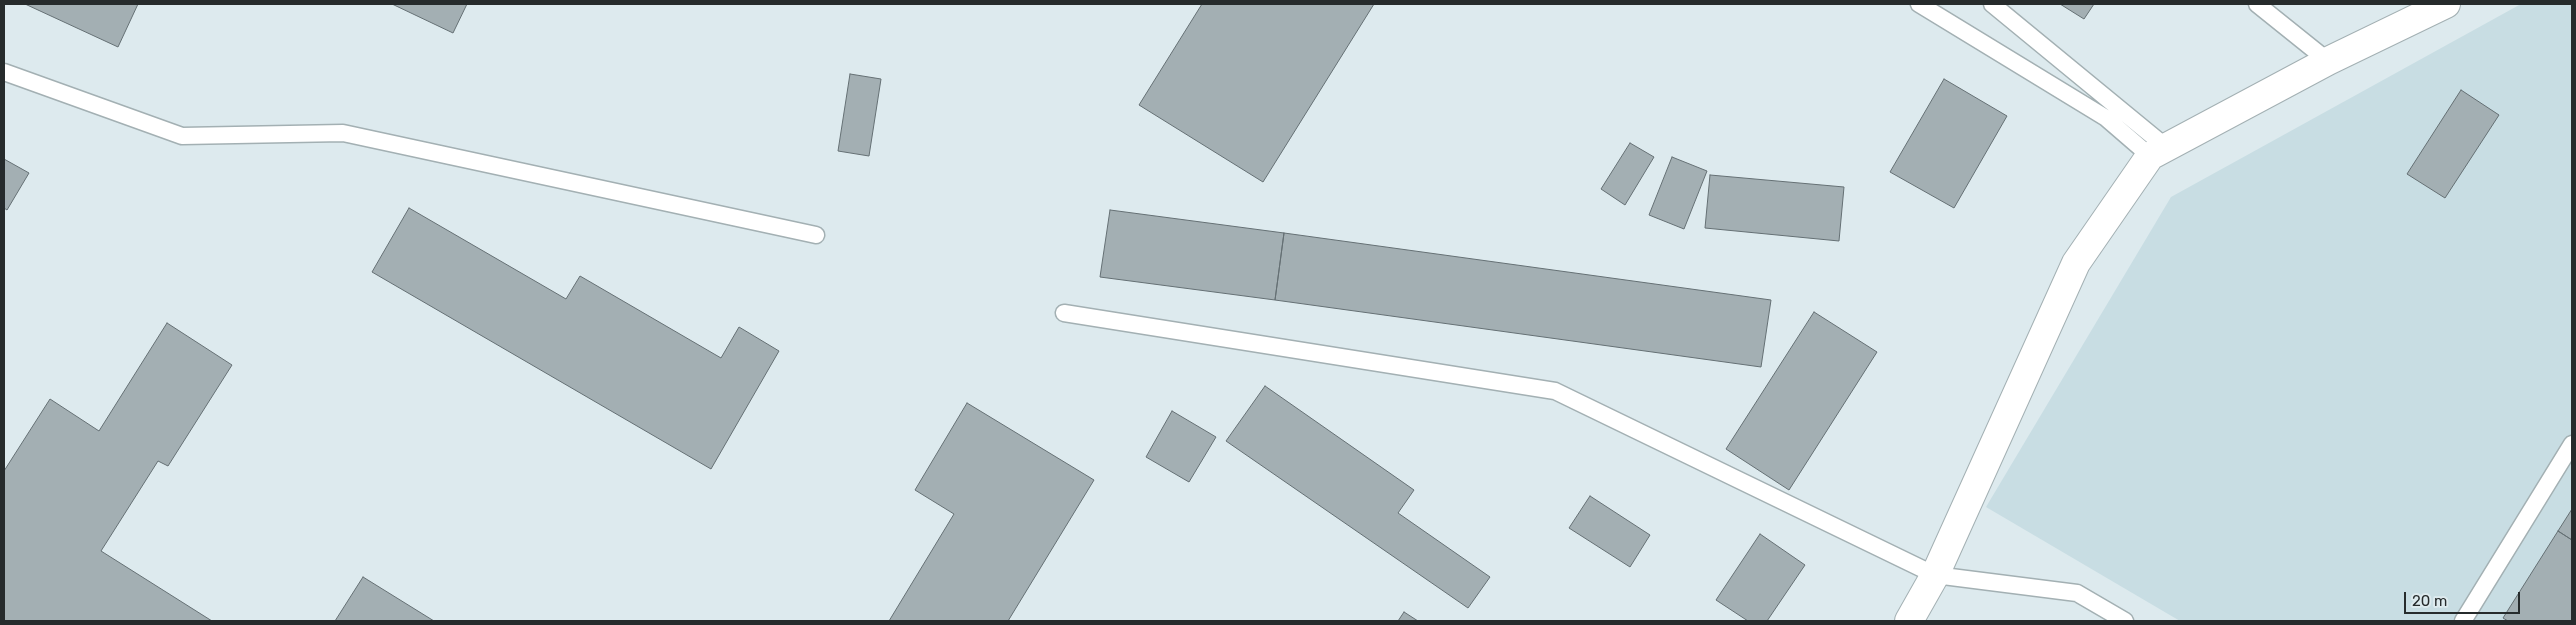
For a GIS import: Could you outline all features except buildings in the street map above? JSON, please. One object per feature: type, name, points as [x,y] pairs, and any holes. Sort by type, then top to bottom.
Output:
[{"type":"street","points":[[1909,621],[1935,576],[2076,263],[2158,152],[2328,61],[2446,4]]},
{"type":"lane","points":[[1919,4],[2106,118],[2158,152]]},
{"type":"lane","points":[[1992,4],[2158,152]]},
{"type":"lane","points":[[2257,4],[2328,61]]},
{"type":"lane","points":[[4,72],[182,136],[343,133],[816,235]]},
{"type":"lane","points":[[1064,313],[1555,391],[1935,576],[2077,593],[2125,621]]},
{"type":"lane","points":[[2463,621],[2572,444]]},
{"type":"shaded area","points":[[2521,4],[2572,4],[2572,621],[2180,621],[1986,507],[2171,197]]}]
